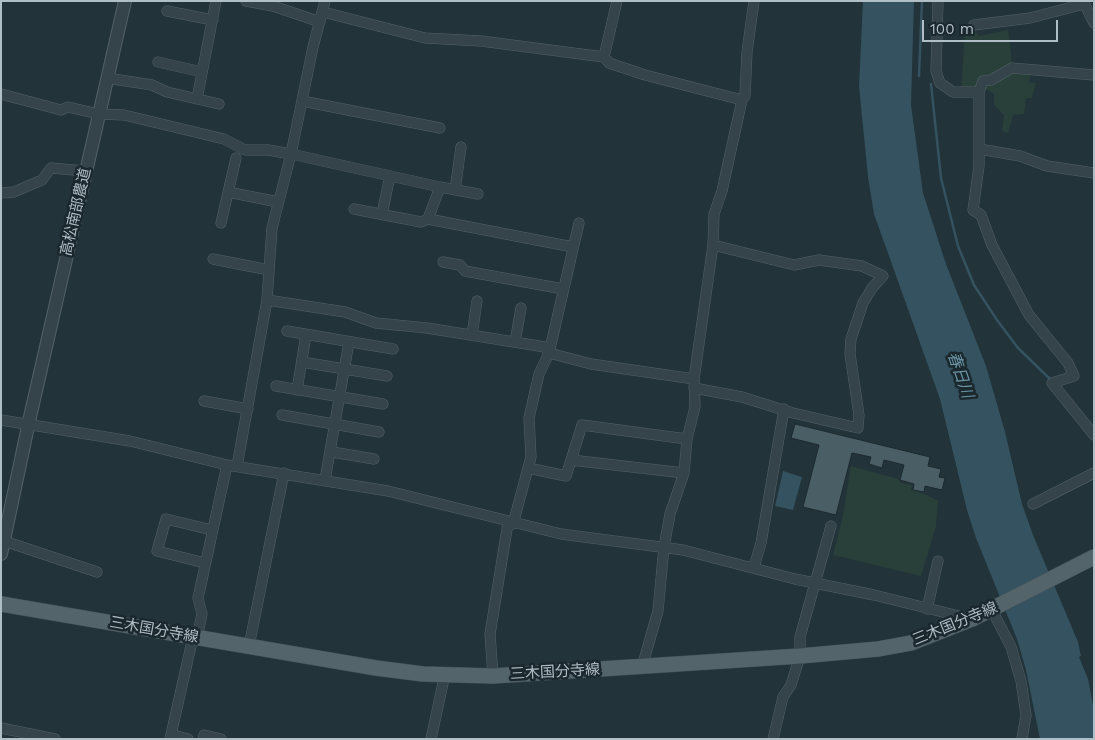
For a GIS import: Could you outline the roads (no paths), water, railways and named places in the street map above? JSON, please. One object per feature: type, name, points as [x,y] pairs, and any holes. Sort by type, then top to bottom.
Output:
[{"type":"main road","name":"三木国分寺線","points":[[1,604],[376,668],[493,676],[800,656],[878,649],[911,643],[972,619],[1094,557]]},
{"type":"street","name":"高松南部農道","points":[[1,554],[85,171],[125,1]]},
{"type":"street","points":[[197,99],[216,1]]},
{"type":"street","points":[[246,1],[323,12],[425,38],[481,41],[604,57],[609,63],[645,75],[742,100]]},
{"type":"street","points":[[604,57],[617,1]]},
{"type":"street","points":[[642,667],[658,611],[664,547],[670,514],[684,473],[687,439],[695,407],[694,384],[713,245],[714,214],[722,191],[742,100],[745,96],[747,52],[754,1]]},
{"type":"street","points":[[938,1],[936,71],[940,83],[953,92],[979,92]]},
{"type":"street","points":[[974,25],[1030,18],[1084,3],[1094,24]]},
{"type":"street","points":[[167,11],[213,20]]},
{"type":"street","points":[[188,739],[172,737],[202,614],[198,598],[212,530],[248,409],[266,300],[272,228],[323,12]]},
{"type":"street","points":[[158,62],[202,72]]},
{"type":"street","points":[[1094,75],[1012,68],[991,80],[983,81],[979,92],[979,166],[973,210],[981,215],[992,245],[1029,315],[1068,363],[1074,376],[1052,383],[1094,435]]},
{"type":"street","points":[[107,78],[152,85],[168,92],[219,104]]},
{"type":"street","points":[[1,94],[61,110],[68,107],[98,114],[124,115],[224,139],[244,150],[268,150],[291,154],[478,194]]},
{"type":"street","points":[[302,101],[440,128]]},
{"type":"street","points":[[455,190],[461,147]]},
{"type":"street","points":[[979,149],[1020,156],[1047,166],[1094,173]]},
{"type":"street","points":[[221,223],[236,158]]},
{"type":"street","points":[[1,193],[14,192],[42,180],[51,168],[85,171]]},
{"type":"street","points":[[382,214],[390,176]]},
{"type":"street","points":[[428,219],[440,187]]},
{"type":"street","points":[[228,192],[278,202]]},
{"type":"street","points":[[354,208],[420,222],[428,219],[573,247]]},
{"type":"street","points":[[493,676],[490,634],[511,523],[531,457],[530,418],[539,374],[549,353],[579,223]]},
{"type":"street","points":[[266,300],[345,312],[376,323],[472,335],[545,348],[549,353],[591,364],[694,384],[858,428],[859,415],[850,354],[851,339],[863,303],[872,288],[883,276],[862,266],[819,260],[794,265],[713,245]]},
{"type":"street","points":[[213,259],[269,270]]},
{"type":"street","points":[[443,262],[460,265],[465,271],[563,289]]},
{"type":"street","points":[[472,335],[478,301]]},
{"type":"street","points":[[516,342],[521,308]]},
{"type":"street","points":[[287,331],[393,349]]},
{"type":"street","points":[[297,390],[306,335]]},
{"type":"street","points":[[325,480],[332,452],[349,342]]},
{"type":"street","points":[[302,362],[387,376]]},
{"type":"street","points":[[276,386],[383,404]]},
{"type":"street","points":[[204,401],[248,409]]},
{"type":"street","points":[[754,568],[761,543],[784,409]]},
{"type":"street","points":[[282,415],[379,432]]},
{"type":"street","points":[[1,420],[130,441],[232,465],[388,491],[561,534],[683,550],[972,619]]},
{"type":"street","points":[[528,468],[566,476],[582,425],[687,439]]},
{"type":"street","points":[[332,452],[374,459]]},
{"type":"street","points":[[571,460],[684,473]]},
{"type":"street","points":[[249,646],[284,473]]},
{"type":"street","points":[[1033,504],[1094,473]]},
{"type":"street","points":[[205,563],[157,551],[166,519],[212,530]]},
{"type":"street","points":[[773,739],[783,697],[791,685],[800,656],[800,637],[831,526]]},
{"type":"street","points":[[4,541],[97,572]]},
{"type":"street","points":[[926,609],[938,561]]},
{"type":"street","points":[[993,609],[1011,647],[1021,681],[1026,715],[1022,739]]},
{"type":"street","points":[[431,739],[445,674]]},
{"type":"street","points":[[1,728],[55,739]]},
{"type":"street","points":[[203,739],[204,735],[221,739]]},
{"type":"water","name":"春日川","points":[[863,1],[914,1],[911,105],[923,193],[946,264],[986,366],[1005,432],[1022,504],[1078,642],[1081,656],[1079,657],[1088,679],[1094,710],[1093,739],[1040,739],[1026,670],[1017,639],[976,538],[967,510],[940,399],[874,214],[868,177],[859,86]]},
{"type":"water","points":[[783,471],[802,477],[793,510],[775,506]]},
{"type":"waterway","points":[[919,76],[922,1]]},
{"type":"waterway","points":[[931,84],[941,178],[958,246],[974,285],[997,320],[1018,348],[1050,379]]}]
